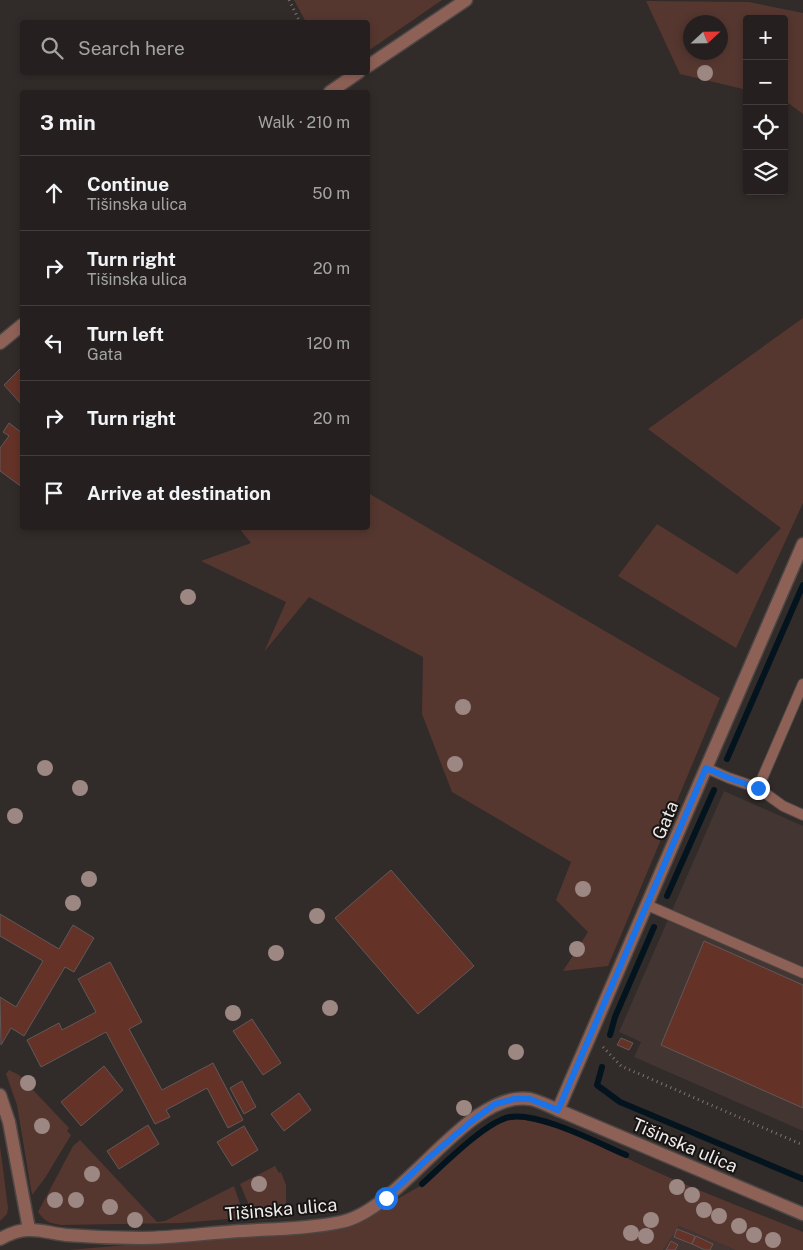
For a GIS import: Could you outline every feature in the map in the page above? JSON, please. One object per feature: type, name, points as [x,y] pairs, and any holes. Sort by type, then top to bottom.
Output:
[{"type":"street","points":[[370,65],[466,0]]},
{"type":"street","points":[[333,90],[355,75]]},
{"type":"street","points":[[0,343],[20,327]]},
{"type":"street","name":"Gata","points":[[558,1110],[803,544]]},
{"type":"street","points":[[0,1095],[9,1122],[29,1229]]},
{"type":"street","name":"Tišinska ulica","points":[[0,1239],[17,1231],[29,1229],[65,1235],[143,1238],[302,1227],[342,1222],[366,1214],[465,1127],[495,1104],[514,1099],[530,1099],[558,1110],[803,1214]]},
{"type":"lane","points":[[758,788],[803,684]]},
{"type":"lane","points":[[706,768],[758,788],[783,806],[803,815]]},
{"type":"lane","points":[[647,905],[803,973]]},
{"type":"path","points":[[289,0],[299,20]]},
{"type":"path","points":[[590,1035],[621,1066],[803,1145]]},
{"type":"shaded area","points":[[294,0],[442,0],[370,50],[370,20],[305,20]]},
{"type":"shaded area","points":[[646,1],[749,2],[803,13],[803,114],[788,103],[788,15],[743,15],[743,89],[680,74]]},
{"type":"shaded area","points":[[803,318],[803,503],[736,648],[618,576],[657,524],[737,574],[781,528],[648,429]]},
{"type":"shaded area","points":[[370,494],[720,698],[608,966],[563,971],[588,932],[556,900],[571,862],[452,792],[422,714],[423,657],[309,597],[264,652],[286,602],[201,561],[251,543],[241,530],[370,530]]},
{"type":"shaded area","points":[[724,791],[803,826],[803,1131],[634,1057],[641,1042],[619,1032]]},
{"type":"shaded area","points":[[9,1070],[19,1075],[69,1128],[67,1131],[71,1135],[45,1178],[32,1195],[17,1105],[6,1074]]},
{"type":"shaded area","points":[[518,1119],[536,1122],[571,1133],[677,1181],[803,1232],[803,1250],[735,1250],[679,1226],[663,1250],[68,1250],[349,1226],[422,1185],[480,1135],[502,1121]]},
{"type":"shaded area","points":[[80,1140],[157,1222],[165,1221],[234,1186],[240,1204],[239,1218],[181,1223],[61,1225],[48,1222],[38,1212],[73,1146]]},
{"type":"shaded area","points":[[0,1146],[8,1208],[7,1214],[0,1221]]},
{"type":"shaded area","points":[[275,1166],[279,1173],[281,1172],[286,1185],[286,1216],[254,1217],[240,1184]]},
{"type":"shaded area","points":[[679,1226],[735,1250],[663,1250]]},
{"type":"building","points":[[20,369],[20,403],[4,385]]},
{"type":"building","points":[[9,423],[20,431],[20,486],[0,471],[0,448],[9,436],[3,432]]},
{"type":"building","points":[[391,870],[474,966],[418,1014],[335,918]]},
{"type":"building","points":[[0,914],[59,949],[73,925],[94,938],[74,972],[65,967],[24,1036],[11,1028],[1,1045],[0,997],[16,1007],[43,961],[0,936]]},
{"type":"building","points":[[704,941],[803,985],[803,1108],[661,1045]]},
{"type":"building","points":[[110,962],[142,1022],[129,1029],[162,1090],[213,1063],[243,1120],[228,1128],[207,1088],[166,1110],[170,1117],[155,1124],[106,1032],[41,1067],[27,1040],[59,1023],[62,1030],[96,1012],[78,979]]},
{"type":"building","points":[[252,1019],[281,1063],[263,1075],[233,1031]]},
{"type":"building","points":[[621,1038],[633,1043],[629,1050],[617,1045]]},
{"type":"building","points":[[104,1066],[123,1090],[81,1126],[61,1102]]},
{"type":"building","points":[[242,1081],[256,1107],[244,1114],[230,1088]]},
{"type":"building","points":[[299,1093],[311,1110],[284,1131],[271,1114]]},
{"type":"building","points":[[148,1125],[159,1144],[119,1169],[107,1151]]},
{"type":"building","points":[[244,1126],[258,1150],[232,1166],[217,1142]]},
{"type":"building","points":[[677,1229],[695,1236],[692,1244],[674,1237]]},
{"type":"building","points":[[696,1236],[713,1244],[710,1250],[705,1250],[692,1244]]},
{"type":"building","points":[[671,1241],[678,1245],[675,1250],[666,1250]]},
{"type":"waterway","points":[[727,759],[803,585]]},
{"type":"waterway","points":[[667,896],[714,790]]},
{"type":"waterway","points":[[610,1035],[615,1017],[654,927]]},
{"type":"waterway","points":[[602,1067],[597,1085],[620,1102],[803,1179]]},
{"type":"waterway","points":[[422,1184],[477,1135],[500,1120],[510,1117],[536,1119],[552,1124],[585,1136],[626,1155]]},
{"type":"route","points":[[386,1198],[425,1161],[495,1104],[514,1099],[530,1099],[558,1110],[706,768],[758,788]]}]
